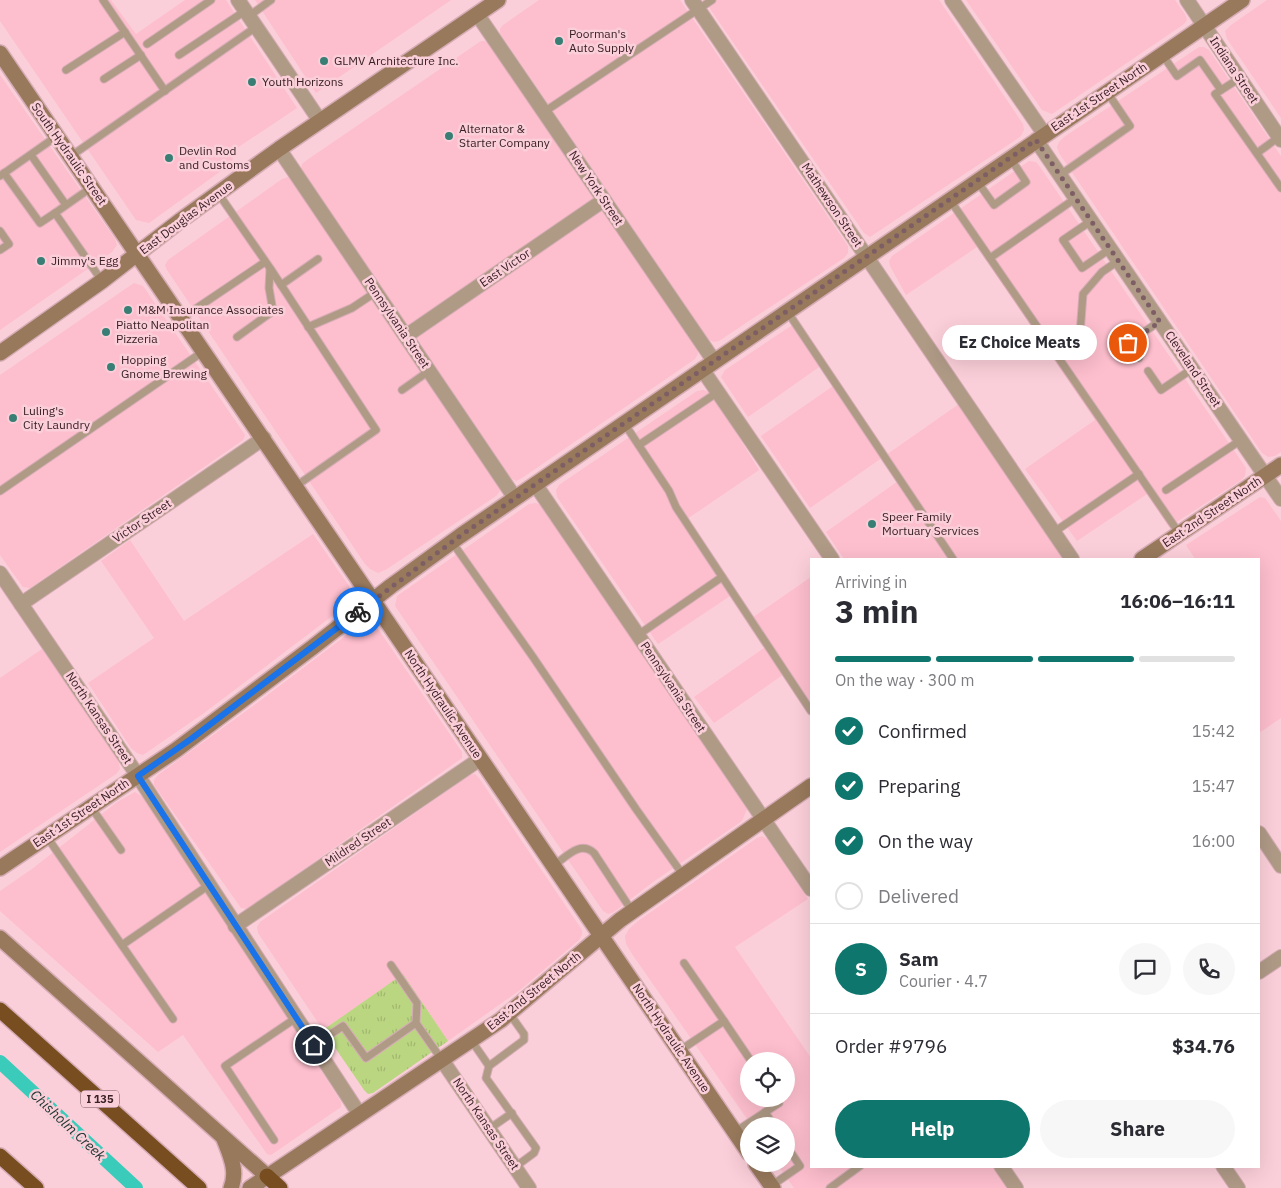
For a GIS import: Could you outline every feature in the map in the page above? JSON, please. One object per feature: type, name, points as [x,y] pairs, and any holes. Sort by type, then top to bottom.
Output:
[{"type":"highway","name":"I 135","points":[[0,1010],[199,1188]]},
{"type":"highway","points":[[0,1156],[36,1188]]},
{"type":"highway","points":[[267,1176],[280,1188]]},
{"type":"street","name":"East Douglas Avenue","points":[[0,353],[102,281],[279,149],[498,0]]},
{"type":"street","name":"Cleveland Street","points":[[952,0],[1040,138],[1060,175],[1281,499]]},
{"type":"street","name":"Indiana Street","points":[[1187,0],[1280,139]]},
{"type":"street","name":"East 1st Street North","points":[[0,868],[191,739],[452,542],[866,256],[1242,0]]},
{"type":"street","name":"Mathewson Street","points":[[695,4],[1071,558]]},
{"type":"street","points":[[247,13],[320,121]]},
{"type":"street","name":"New York Street","points":[[477,14],[604,200],[708,365],[718,392],[831,558]]},
{"type":"street","name":"South Hydraulic Street","points":[[0,54],[138,254]]},
{"type":"street","name":"Pennsylvania Street","points":[[279,149],[515,498]]},
{"type":"street","name":"East Victor","points":[[406,336],[604,200]]},
{"type":"street","name":"North Hydraulic Avenue","points":[[138,254],[740,1140]]},
{"type":"street","name":"Victor Street","points":[[21,604],[264,438]]},
{"type":"street","name":"East 2nd Street North","points":[[1143,558],[1281,464]]},
{"type":"street","name":"Pennsylvania Street","points":[[535,484],[810,888]]},
{"type":"street","name":"North Kansas Street","points":[[0,573],[138,776],[360,1115]]},
{"type":"street","name":"Mildred Street","points":[[235,926],[480,759]]},
{"type":"street","name":"East 2nd Street North","points":[[250,1188],[472,1040],[509,1013],[632,911],[810,787]]},
{"type":"street","points":[[1260,834],[1281,866]]},
{"type":"street","points":[[0,938],[267,1176]]},
{"type":"street","points":[[1260,971],[1281,957]]},
{"type":"street","name":"North Kansas Street","points":[[442,1060],[529,1188]]},
{"type":"street","points":[[223,1137],[232,1160],[234,1181],[231,1188]]},
{"type":"street","points":[[1002,1168],[1016,1188]]},
{"type":"street","points":[[1225,1168],[1238,1188]]},
{"type":"street","points":[[762,1172],[772,1187]]},
{"type":"lane","points":[[103,0],[165,90]]},
{"type":"lane","points":[[147,44],[211,0]]},
{"type":"lane","points":[[179,56],[271,0]]},
{"type":"lane","points":[[544,112],[695,4],[712,0]]},
{"type":"lane","points":[[71,156],[165,90],[247,13]]},
{"type":"lane","points":[[66,70],[125,32]]},
{"type":"lane","points":[[1162,54],[1177,76],[1200,60],[1221,90]]},
{"type":"lane","points":[[104,79],[141,55]]},
{"type":"lane","points":[[1240,78],[1215,94],[1281,188]]},
{"type":"lane","points":[[1060,175],[1130,126],[1107,92]]},
{"type":"lane","points":[[57,136],[2,175],[40,223],[92,187]]},
{"type":"lane","points":[[1257,153],[1280,139]]},
{"type":"lane","points":[[30,155],[66,205]]},
{"type":"lane","points":[[977,181],[994,205],[1026,182],[1010,158]]},
{"type":"lane","points":[[218,193],[270,268],[376,430],[296,486]]},
{"type":"lane","points":[[990,258],[1076,198]]},
{"type":"lane","points":[[950,199],[1179,534]]},
{"type":"lane","points":[[54,213],[102,281]]},
{"type":"lane","points":[[1091,221],[1063,240],[1082,268],[1114,255]]},
{"type":"lane","points":[[0,231],[9,244],[0,250]]},
{"type":"lane","points":[[1078,346],[1083,294],[1114,255]]},
{"type":"lane","points":[[281,285],[318,259]]},
{"type":"lane","points":[[182,318],[265,262]]},
{"type":"lane","points":[[237,337],[273,311],[269,288],[270,268]]},
{"type":"lane","points":[[308,327],[352,308],[376,292]]},
{"type":"lane","points":[[787,311],[952,558]]},
{"type":"lane","points":[[1139,358],[1128,343],[1160,322]]},
{"type":"lane","points":[[0,491],[204,351]]},
{"type":"lane","points":[[1148,371],[1161,390],[1192,369]]},
{"type":"lane","points":[[402,390],[430,371]]},
{"type":"lane","points":[[639,445],[718,392]]},
{"type":"lane","points":[[624,423],[722,577],[810,709]]},
{"type":"lane","points":[[1166,490],[1241,440]]},
{"type":"lane","points":[[1054,532],[1139,474]]},
{"type":"lane","points":[[452,542],[683,875]]},
{"type":"lane","points":[[638,635],[722,577]]},
{"type":"lane","points":[[91,807],[121,850]]},
{"type":"lane","points":[[47,836],[173,1019]]},
{"type":"lane","points":[[554,866],[578,849],[589,848],[632,911]]},
{"type":"lane","points":[[122,946],[209,885]]},
{"type":"lane","points":[[684,963],[745,1052]]},
{"type":"lane","points":[[391,965],[417,1004],[416,1023],[442,1060]]},
{"type":"lane","points":[[509,1013],[524,1034],[524,1040],[489,1066],[486,1078],[536,1148],[534,1154],[515,1167]]},
{"type":"lane","points":[[274,1140],[224,1066],[296,1018]]},
{"type":"lane","points":[[679,1050],[724,1021]]},
{"type":"lane","points":[[314,1045],[343,1026],[366,1058],[416,1023]]},
{"type":"lane","points":[[472,1040],[489,1066]]},
{"type":"lane","points":[[735,1132],[773,1107]]},
{"type":"lane","points":[[765,1112],[768,1117]]},
{"type":"lane","points":[[489,1129],[512,1113]]},
{"type":"lane","points":[[795,1158],[800,1166],[795,1170]]},
{"type":"lane","points":[[830,1188],[857,1168]]},
{"type":"lane","points":[[772,1187],[792,1172]]},
{"type":"shaded area","points":[[0,0],[111,0],[136,34],[185,0],[226,0],[297,108],[234,150],[232,163],[149,223],[136,220],[0,21]]},
{"type":"shaded area","points":[[255,0],[451,0],[316,93]]},
{"type":"shaded area","points":[[539,0],[680,0],[848,246],[848,253],[844,258],[719,341],[709,340],[500,33],[503,25]]},
{"type":"shaded area","points":[[704,0],[939,0],[1023,124],[1024,130],[1021,136],[1014,141],[870,237],[864,233]]},
{"type":"shaded area","points":[[966,0],[1175,0],[1187,20],[1184,24],[1052,114],[1042,110]]},
{"type":"shaded area","points":[[1267,0],[1281,0],[1281,118],[1227,39],[1225,31]]},
{"type":"shaded area","points":[[481,41],[485,41],[490,45],[697,348],[698,354],[695,359],[516,481],[511,478],[301,169],[302,164],[307,160]]},
{"type":"shaded area","points":[[1199,47],[1209,50],[1281,156],[1281,452],[1275,456],[1268,457],[1262,453],[1059,153],[1057,147],[1064,137]]},
{"type":"shaded area","points":[[0,75],[115,239],[117,245],[112,252],[0,330]]},
{"type":"shaded area","points":[[1029,161],[1036,162],[1040,167],[1246,468],[1245,476],[1240,481],[1169,527],[1147,494],[1077,541],[1025,469],[1095,420],[977,247],[906,295],[890,266],[889,261],[892,256]]},
{"type":"shaded area","points":[[288,177],[292,180],[500,484],[500,491],[496,496],[387,569],[378,573],[365,564],[165,265],[168,260],[282,179]]},
{"type":"shaded area","points":[[134,283],[143,286],[245,435],[243,440],[30,588],[23,587],[0,555],[0,375]]},
{"type":"shaded area","points":[[794,324],[822,365],[748,417],[721,377],[725,370]]},
{"type":"shaded area","points":[[836,384],[886,455],[810,508],[761,436]]},
{"type":"shaded area","points":[[697,391],[709,392],[714,397],[759,470],[687,519],[736,592],[658,644],[557,497],[556,490],[559,485]]},
{"type":"shaded area","points":[[959,404],[1062,558],[843,558],[826,532],[901,479],[886,455]]},
{"type":"shaded area","points":[[1260,497],[1265,498],[1281,521],[1281,718],[1260,732],[1260,558],[1194,558],[1186,545]]},
{"type":"shaded area","points":[[536,503],[541,505],[546,511],[747,809],[742,821],[653,882],[614,912],[608,914],[603,911],[395,606],[397,596],[529,504]]},
{"type":"shaded area","points":[[313,534],[349,586],[348,604],[204,713],[143,755],[137,753],[131,748],[88,683],[154,638],[101,561],[130,540],[184,621]]},
{"type":"shaded area","points":[[810,578],[810,712],[784,674],[714,723],[694,697],[767,646],[749,620]]},
{"type":"shaded area","points":[[370,619],[462,752],[462,758],[247,909],[241,908],[154,785],[154,780],[158,775]]},
{"type":"shaded area","points":[[42,649],[118,760],[120,769],[116,774],[0,852],[0,678]]},
{"type":"shaded area","points":[[475,774],[582,930],[582,935],[579,940],[520,990],[448,1041],[403,974],[323,1030],[258,933],[257,927],[260,922],[470,775]]},
{"type":"shaded area","points":[[135,792],[143,797],[312,1050],[311,1055],[341,1102],[341,1107],[271,1155],[267,1154],[183,1035],[158,1052],[0,911],[0,891],[32,869],[117,802]]},
{"type":"shaded area","points":[[762,836],[767,839],[808,899],[735,947],[810,1057],[810,1168],[997,1168],[1010,1188],[794,1188],[783,1172],[795,1172],[795,1117],[746,1117],[632,954],[626,944],[625,936],[629,929],[757,838]]},
{"type":"green space","points":[[403,974],[448,1041],[373,1093],[368,1094],[323,1030]]},
{"type":"waterway","name":"Chisholm Creek","points":[[0,1062],[136,1188]]},
{"type":"way so far","points":[[358,612],[390,586],[460,536],[1036,140],[1160,322],[1128,343]]},
{"type":"place","name":"Poorman's Auto Supply","points":[[559,41]]},
{"type":"place","name":"GLMV Architecture Inc.","points":[[324,61]]},
{"type":"place","name":"Youth Horizons","points":[[252,82]]},
{"type":"place","name":"Alternator & Starter Company","points":[[449,136]]},
{"type":"place","name":"Devlin Rod and Customs","points":[[169,158]]},
{"type":"place","name":"Jimmy's Egg","points":[[41,261]]},
{"type":"place","name":"M&M Insurance Associates","points":[[128,310]]},
{"type":"place","name":"Piatto Neapolitan Pizzeria","points":[[106,332]]},
{"type":"place","name":"Ez Choice Meats","points":[[1128,343]]},
{"type":"place","name":"Hopping Gnome Brewing","points":[[111,367]]},
{"type":"place","name":"Luling's City Laundry","points":[[13,418]]},
{"type":"place","name":"Speer Family Mortuary Services","points":[[872,524]]},
{"type":"route","points":[[314,1045],[138,776],[191,739],[358,612]]}]
